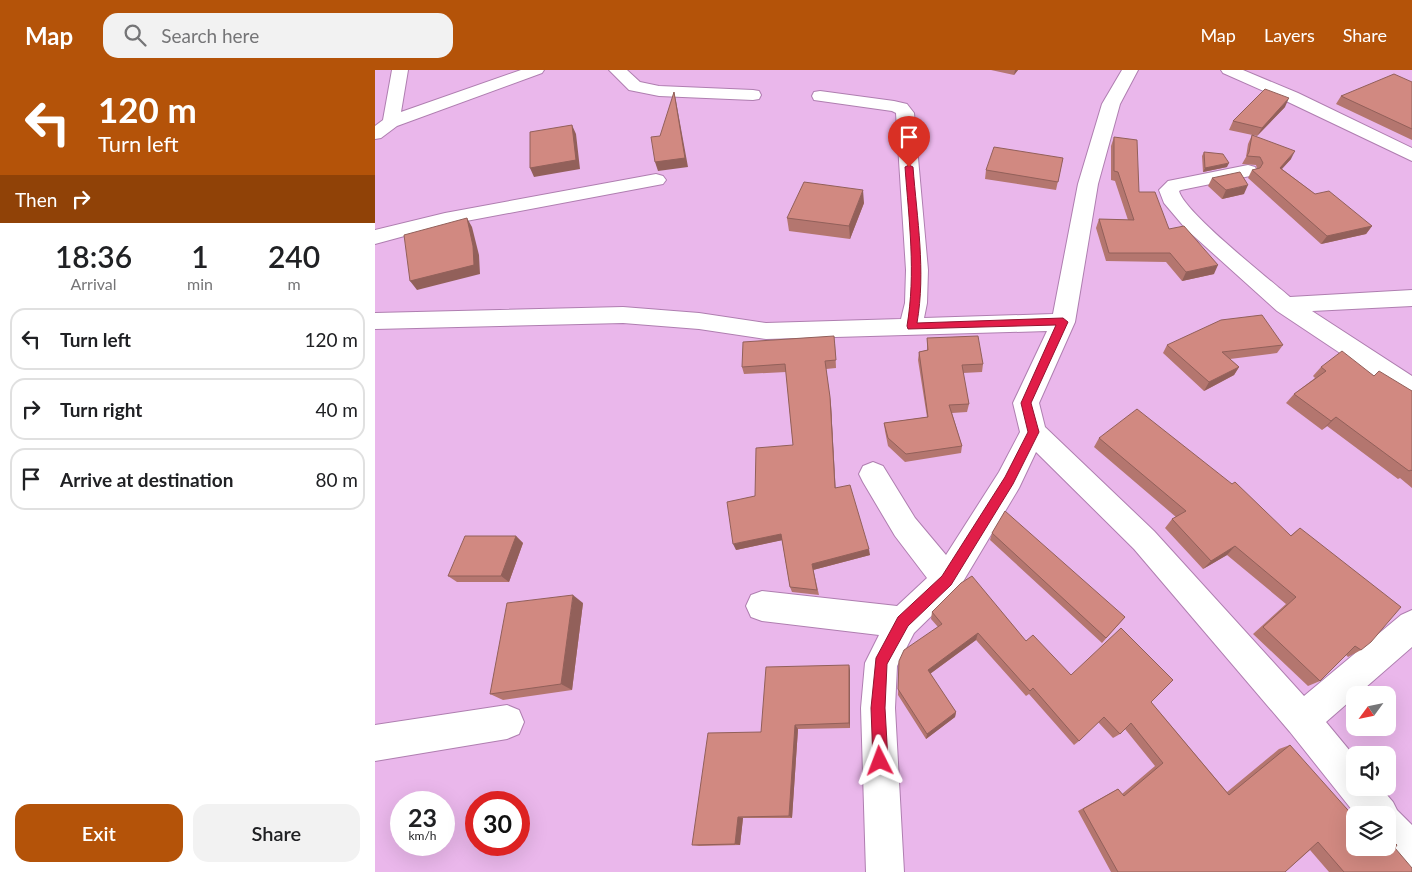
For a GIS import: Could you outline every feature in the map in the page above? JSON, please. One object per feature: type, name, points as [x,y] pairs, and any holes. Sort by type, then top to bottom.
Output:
[{"type":"street","points":[[391,122],[400,70]]},
{"type":"street","points":[[375,134],[391,122],[536,70]]},
{"type":"street","points":[[617,70],[635,86],[659,91],[753,94]]},
{"type":"street","points":[[1129,70],[1111,104],[1088,184],[1063,322],[1026,403],[1033,432],[1144,540],[1302,720],[1346,774]]},
{"type":"street","points":[[1229,70],[1292,97],[1412,155]]},
{"type":"street","points":[[820,96],[894,106],[901,108],[905,113],[917,270],[916,303],[911,326]]},
{"type":"street","points":[[1247,171],[1175,185],[1169,190],[1171,199],[1193,224],[1285,305],[1412,388]]},
{"type":"street","points":[[375,237],[445,219],[656,180]]},
{"type":"street","points":[[1285,305],[1412,298]]},
{"type":"street","points":[[375,321],[623,315],[699,321],[765,331],[1063,322]]},
{"type":"street","points":[[885,872],[878,708],[881,663],[903,622],[947,580],[1009,480],[1033,432]]},
{"type":"street","points":[[873,474],[905,527],[947,580]]},
{"type":"street","points":[[762,606],[903,622]]},
{"type":"street","points":[[1302,720],[1412,626]]},
{"type":"street","points":[[375,743],[507,722]]},
{"type":"street","points":[[1364,796],[1373,806]]},
{"type":"street","points":[[1396,836],[1412,855]]},
{"type":"building","points":[[1394,74],[1412,82],[1412,129],[1341,96]]},
{"type":"building","points":[[1265,89],[1289,98],[1262,128],[1233,121]]},
{"type":"building","points":[[674,92],[685,158],[655,162],[651,137],[660,136]]},
{"type":"building","points":[[572,125],[576,160],[530,168],[530,132]]},
{"type":"building","points":[[1252,135],[1295,151],[1280,168],[1315,194],[1329,191],[1372,226],[1327,236],[1252,170],[1260,168],[1263,163],[1260,157],[1247,156]]},
{"type":"building","points":[[1114,137],[1137,140],[1139,192],[1155,192],[1169,229],[1184,226],[1218,265],[1186,272],[1170,253],[1109,253],[1099,219],[1134,220],[1118,172],[1114,171]]},
{"type":"building","points":[[994,147],[1063,158],[1058,182],[986,170]]},
{"type":"building","points":[[1204,152],[1223,154],[1229,163],[1205,168]]},
{"type":"building","points":[[1240,172],[1248,185],[1226,190],[1212,178]]},
{"type":"building","points":[[804,182],[863,190],[849,226],[787,218]]},
{"type":"building","points":[[467,218],[473,246],[474,265],[410,281],[404,235]]},
{"type":"building","points":[[1262,315],[1283,345],[1222,352],[1239,367],[1209,382],[1167,345],[1221,320]]},
{"type":"building","points":[[834,336],[836,360],[825,361],[830,397],[835,488],[850,485],[869,549],[812,564],[817,590],[790,587],[781,534],[733,544],[727,502],[755,496],[756,448],[793,445],[785,364],[742,367],[743,342]]},
{"type":"building","points":[[978,336],[983,364],[962,365],[969,404],[949,405],[962,446],[906,454],[888,438],[884,423],[928,417],[919,352],[928,350],[927,338]]},
{"type":"building","points":[[1342,351],[1374,376],[1379,371],[1412,391],[1412,471],[1409,471],[1336,417],[1331,421],[1294,394],[1326,371],[1321,367]]},
{"type":"building","points":[[1137,409],[1232,484],[1235,482],[1291,536],[1300,528],[1401,607],[1371,642],[1361,650],[1355,646],[1320,681],[1263,627],[1296,597],[1235,546],[1211,561],[1172,519],[1186,511],[1099,438]]},
{"type":"building","points":[[1005,511],[1125,617],[1106,638],[992,533]]},
{"type":"building","points":[[465,536],[516,536],[501,576],[448,576]]},
{"type":"building","points":[[972,576],[1026,641],[1033,635],[1071,675],[1121,628],[1173,680],[1151,702],[1229,795],[1290,745],[1346,808],[1346,856],[1396,856],[1396,849],[1412,868],[1412,872],[1344,872],[1318,842],[1285,872],[1118,872],[1083,809],[1118,789],[1124,796],[1163,763],[1131,723],[1120,734],[1104,717],[1079,741],[1033,688],[1030,691],[978,633],[928,670],[956,712],[927,734],[898,689],[899,661],[904,650],[942,624],[932,612],[961,583]]},
{"type":"building","points":[[573,595],[561,684],[490,694],[507,603]]},
{"type":"building","points":[[849,665],[849,723],[795,725],[789,816],[738,817],[735,844],[692,845],[708,733],[761,732],[766,667]]},
{"type":"route","points":[[880,761],[878,708],[881,663],[903,622],[947,580],[1009,480],[1033,432],[1026,403],[1063,322],[911,326],[916,303],[917,270],[909,167]]}]
